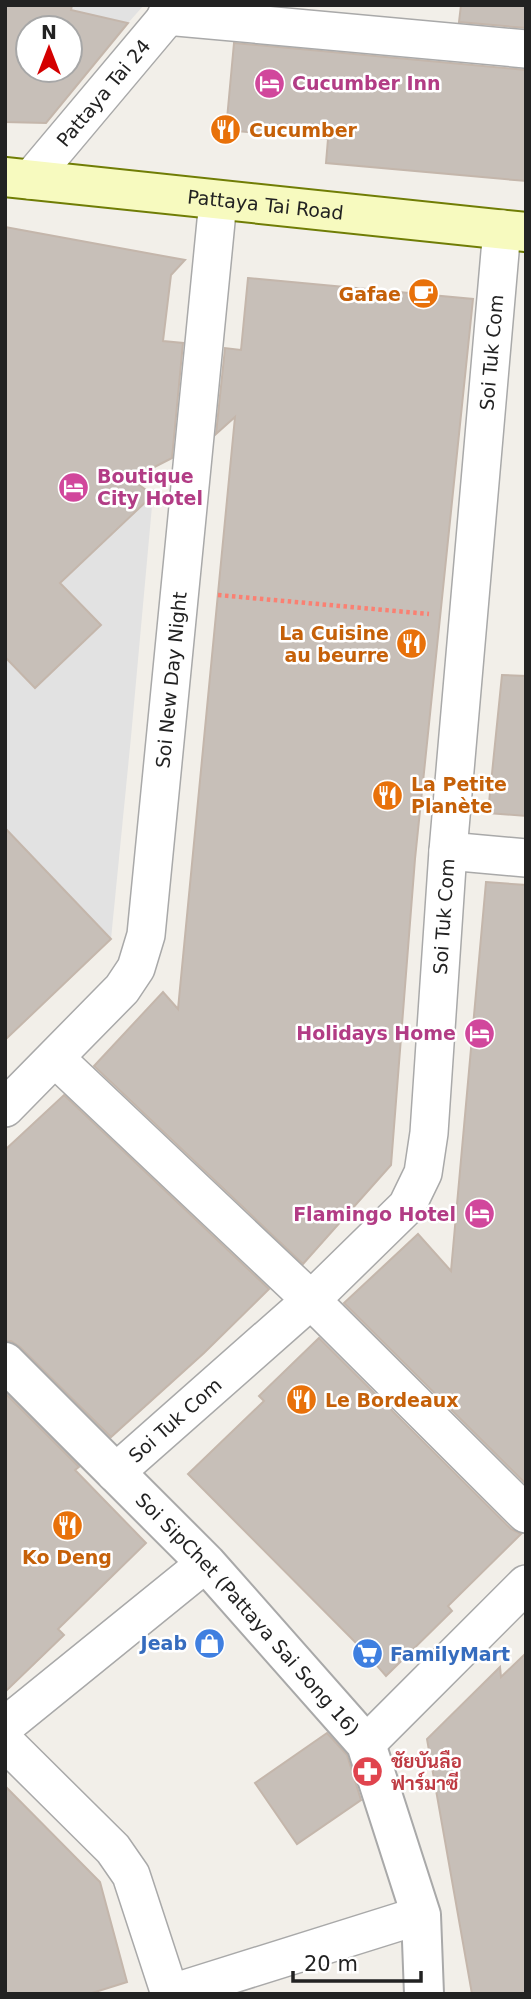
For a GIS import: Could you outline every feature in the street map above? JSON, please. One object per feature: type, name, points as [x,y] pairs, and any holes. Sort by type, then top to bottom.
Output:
[{"type":"main road","name":"Pattaya Tai Road","points":[[18,178],[514,230]]},
{"type":"street","points":[[171,11],[526,49]]},
{"type":"street","name":"Pattaya Tai 24","points":[[18,178],[171,11]]},
{"type":"street","name":"Soi New Day Night","points":[[5,1108],[122,989],[136,968],[146,935],[218,201]]},
{"type":"street","name":"Soi Tuk Com","points":[[115,1473],[311,1300],[407,1206],[423,1173],[429,1133],[448,851],[468,617],[514,230]]},
{"type":"street","points":[[448,851],[526,858]]},
{"type":"street","points":[[55,1058],[311,1300],[526,1514]]},
{"type":"street","name":"Soi SipChet (Pattaya Sai Song 16)","points":[[5,1362],[206,1563],[366,1744],[421,1915],[424,1994]]},
{"type":"street","points":[[5,1726],[206,1563]]},
{"type":"street","points":[[366,1744],[526,1584]]},
{"type":"street","points":[[5,1742],[105,1841],[131,1875],[169,1994],[421,1915]]},
{"type":"path","points":[[180,593],[468,617]]},
{"type":"shaded area","points":[[50,5],[144,5],[128,23]]},
{"type":"shaded area","points":[[153,495],[111,939],[5,828],[5,657],[100,625],[60,583]]},
{"type":"building","points":[[5,5],[72,5],[71,10],[128,23],[84,77],[84,14],[14,14],[14,84],[78,84],[46,123],[5,122]]},
{"type":"building","points":[[461,5],[526,5],[526,28],[459,22]]},
{"type":"building","points":[[234,43],[526,70],[526,181],[326,163],[328,139],[226,130]]},
{"type":"building","name":"Boutique City Hotel","points":[[5,227],[185,260],[171,275],[163,341],[183,343],[172,458],[131,479],[153,495],[60,583],[101,625],[35,688],[5,657]]},
{"type":"building","points":[[248,278],[473,299],[415,859],[391,1165],[303,1264],[94,1066],[163,992],[178,1009],[235,417],[216,434],[225,348],[241,350]]},
{"type":"building","points":[[502,675],[526,676],[526,816],[488,813]]},
{"type":"building","points":[[5,828],[111,939],[5,1040]]},
{"type":"building","points":[[486,882],[526,885],[526,1484],[344,1303],[418,1234],[451,1271]]},
{"type":"building","points":[[64,1095],[269,1289],[204,1353],[111,1437],[20,1347],[11,1341],[5,1341],[5,1150]]},
{"type":"building","points":[[319,1338],[511,1529],[521,1534],[448,1606],[452,1611],[386,1676],[188,1474],[264,1401],[259,1396]]},
{"type":"building","points":[[5,1393],[79,1467],[75,1470],[146,1543],[58,1629],[64,1635],[5,1692]]},
{"type":"building","points":[[526,1653],[526,1994],[472,1994],[427,1739],[500,1667],[501,1677]]},
{"type":"building","points":[[327,1733],[347,1755],[361,1800],[297,1844],[255,1783]]},
{"type":"building","points":[[5,1786],[100,1882],[127,1982],[89,1994],[5,1994]]},
{"type":"place","name":"Cucumber Inn","points":[[269,83]]},
{"type":"place","name":"Cucumber","points":[[226,130]]},
{"type":"place","name":"Gafae","points":[[424,294]]},
{"type":"place","name":"Boutique City Hotel","points":[[74,487]]},
{"type":"place","name":"La Cuisine au beurre","points":[[412,644]]},
{"type":"place","name":"La Petite Planète","points":[[388,795]]},
{"type":"place","name":"Holidays Home","points":[[479,1033]]},
{"type":"place","name":"Flamingo Hotel","points":[[479,1214]]},
{"type":"place","name":"Le Bordeaux","points":[[302,1400]]},
{"type":"place","name":"Ko Deng","points":[[67,1526]]},
{"type":"place","name":"Jeab","points":[[210,1643]]},
{"type":"place","name":"FamilyMart","points":[[367,1654]]},
{"type":"place","name":"ชัยบันลือ ฟาร์มาซี","points":[[368,1772]]}]
